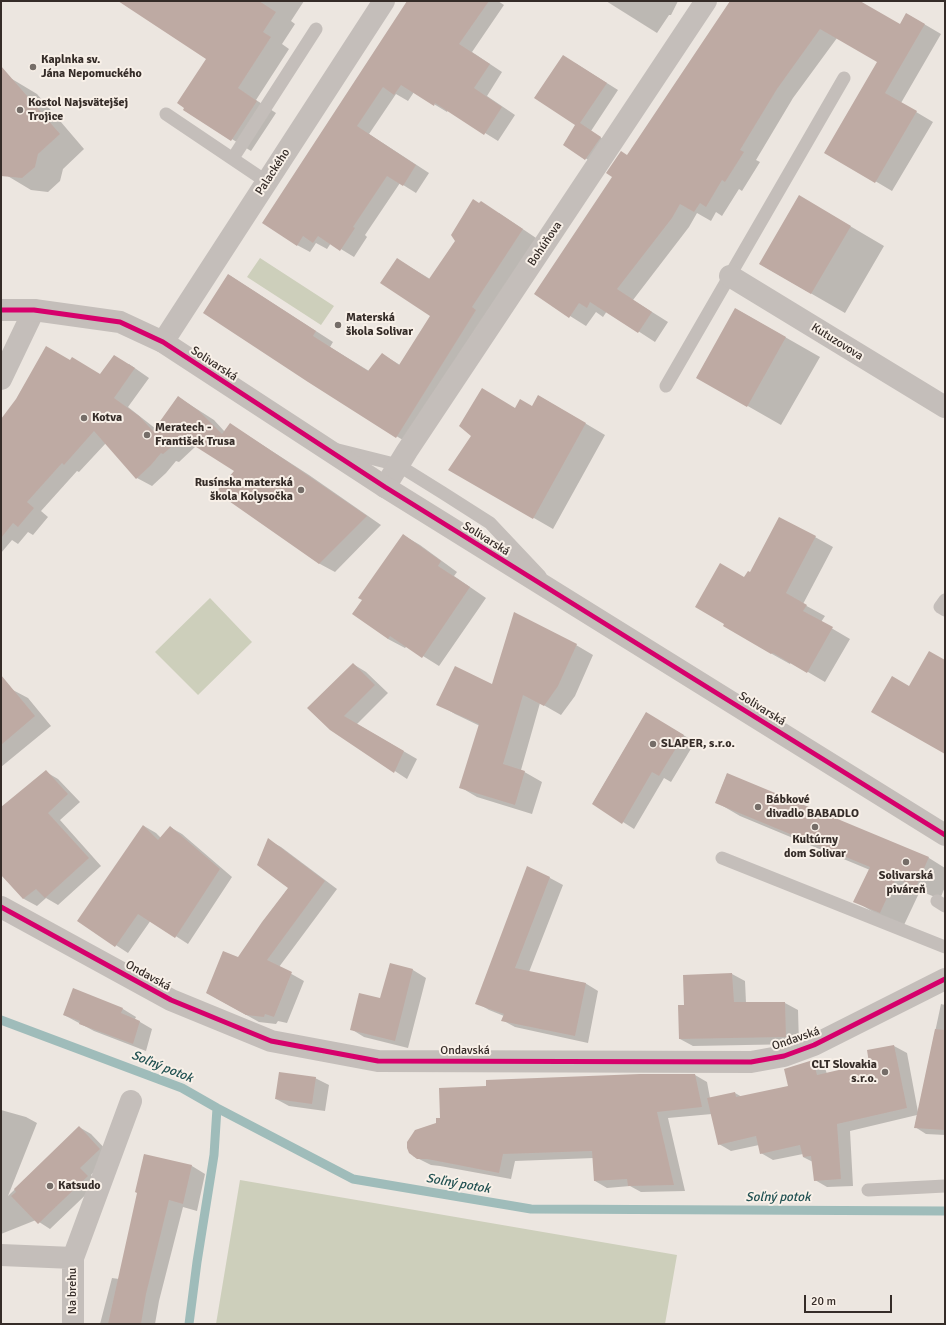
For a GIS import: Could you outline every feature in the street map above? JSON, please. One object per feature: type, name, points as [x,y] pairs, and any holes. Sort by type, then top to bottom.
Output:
[{"type":"street","name":"Palackého","points":[[163,342],[384,1]]},
{"type":"street","name":"Bohúňova","points":[[385,487],[398,465],[706,1]]},
{"type":"street","name":"Kutuzovova","points":[[730,276],[945,408]]},
{"type":"street","name":"Solivarská","points":[[1,310],[34,310],[120,322],[163,342],[385,487],[945,834]]},
{"type":"street","points":[[1,379],[34,310]]},
{"type":"street","name":"Ondavská","points":[[1,908],[172,1000],[264,1038],[272,1041],[378,1060],[751,1062],[784,1056],[814,1045],[945,979]]},
{"type":"street","name":"Na brehu","points":[[73,1324],[73,1258],[130,1101]]},
{"type":"street","points":[[1,1255],[73,1258]]},
{"type":"lane","points":[[233,158],[316,29]]},
{"type":"lane","points":[[666,386],[844,78]]},
{"type":"lane","points":[[166,114],[267,182]]},
{"type":"lane","points":[[323,446],[398,465],[490,523],[558,594]]},
{"type":"lane","points":[[945,600],[940,607],[945,610]]},
{"type":"lane","points":[[722,858],[945,947]]},
{"type":"lane","points":[[868,1190],[945,1186]]},
{"type":"green space","points":[[260,258],[334,306],[321,325],[247,277]]},
{"type":"green space","points":[[210,598],[252,642],[198,695],[155,652]]},
{"type":"green space","points":[[240,1180],[677,1255],[665,1324],[216,1324]]},
{"type":"building","points":[[118,1],[259,1],[276,12],[263,32],[271,37],[238,88],[257,101],[231,141],[183,110],[184,108],[177,103],[206,59]]},
{"type":"building","points":[[407,1],[489,1],[459,44],[490,64],[474,88],[502,107],[484,135],[435,103],[434,106],[401,85],[394,95],[383,87],[357,126],[416,165],[403,186],[387,176],[353,227],[355,228],[340,251],[318,236],[313,243],[303,236],[297,246],[262,223]]},
{"type":"building","points":[[730,1],[860,1],[900,24],[906,13],[925,24],[885,93],[917,111],[875,183],[824,153],[877,62],[820,29],[777,89],[740,150],[744,152],[725,182],[722,180],[706,207],[700,203],[694,212],[680,204],[672,218],[617,289],[652,312],[638,333],[590,302],[587,308],[579,303],[569,318],[534,294],[612,177],[606,173],[621,151],[627,155]]},
{"type":"building","points":[[563,55],[607,83],[580,123],[601,137],[585,160],[563,145],[575,125],[534,98]]},
{"type":"building","name":"Kostol Najsvätejšej Trojice","points":[[1,66],[60,134],[38,154],[35,167],[22,178],[1,176]]},
{"type":"building","points":[[799,195],[851,226],[811,294],[759,264]]},
{"type":"building","points":[[473,199],[479,203],[481,201],[523,229],[472,307],[476,310],[396,438],[203,313],[228,274],[316,331],[313,336],[368,371],[382,353],[399,365],[430,316],[380,283],[397,258],[429,279],[455,241],[451,235]]},
{"type":"building","points":[[735,308],[786,337],[747,407],[696,378]]},
{"type":"building","points":[[46,346],[70,360],[72,357],[100,374],[114,355],[135,368],[114,398],[139,416],[153,431],[178,396],[199,411],[222,434],[230,423],[367,516],[319,564],[216,492],[234,471],[182,438],[163,454],[161,453],[136,479],[94,431],[64,465],[62,463],[27,502],[34,508],[18,527],[13,523],[1,538],[1,419],[16,399]]},
{"type":"building","points":[[482,388],[515,408],[520,399],[532,406],[538,395],[586,423],[533,519],[448,470],[471,436],[459,426]]},
{"type":"building","points":[[779,517],[816,536],[786,593],[807,605],[803,611],[833,627],[807,673],[723,626],[724,624],[695,607],[720,563],[744,577],[748,571],[750,572]]},
{"type":"building","points":[[403,534],[441,561],[438,566],[470,587],[422,658],[390,636],[388,639],[352,614],[362,600],[358,598]]},
{"type":"building","points":[[514,612],[577,644],[558,686],[544,706],[523,695],[503,764],[525,771],[515,805],[459,788],[479,724],[436,705],[455,666],[492,684]]},
{"type":"building","points":[[929,651],[945,660],[945,754],[871,712],[892,676],[909,686]]},
{"type":"building","points":[[353,663],[375,685],[344,716],[404,751],[394,773],[330,730],[307,708]]},
{"type":"building","points":[[1,675],[35,716],[1,745]]},
{"type":"building","points":[[646,712],[684,735],[659,776],[652,772],[622,824],[592,804]]},
{"type":"building","points":[[46,770],[68,794],[48,813],[89,858],[45,898],[36,889],[23,899],[1,875],[1,807]]},
{"type":"building","name":"Kultúrny dom Solivar","points":[[727,773],[929,857],[916,887],[896,878],[880,913],[853,902],[870,867],[715,803]]},
{"type":"building","points":[[143,825],[158,840],[170,826],[220,869],[175,938],[138,914],[115,947],[77,921]]},
{"type":"building","points":[[268,838],[325,881],[267,960],[292,972],[274,1017],[265,1014],[264,1017],[246,1015],[206,993],[223,951],[238,957],[288,888],[257,865]]},
{"type":"building","points":[[527,866],[550,877],[515,968],[586,983],[575,1036],[501,1021],[504,1014],[475,1004]]},
{"type":"building","points":[[390,963],[413,969],[395,1041],[350,1030],[359,993],[380,998]]},
{"type":"building","points":[[732,973],[734,1002],[785,1002],[786,1037],[679,1039],[678,1005],[684,1005],[683,975]]},
{"type":"building","points":[[73,988],[123,1008],[121,1013],[140,1021],[133,1044],[79,1024],[80,1021],[63,1015]]},
{"type":"building","points":[[935,1029],[945,1030],[945,1130],[914,1128]]},
{"type":"building","points":[[894,1045],[907,1108],[837,1124],[841,1179],[814,1181],[811,1156],[803,1157],[800,1145],[760,1154],[756,1136],[718,1145],[707,1098],[735,1092],[736,1097],[788,1086],[784,1069],[813,1060],[817,1075],[869,1063],[867,1050]]},
{"type":"building","points":[[279,1072],[316,1077],[312,1104],[275,1099]]},
{"type":"building","points":[[640,1074],[695,1074],[702,1107],[657,1112],[674,1185],[628,1186],[627,1179],[594,1181],[592,1151],[503,1154],[499,1173],[427,1159],[417,1159],[409,1153],[407,1148],[407,1142],[415,1130],[436,1123],[436,1118],[440,1118],[439,1088],[486,1086],[486,1080]]},
{"type":"building","name":"Katsudo","points":[[79,1126],[100,1149],[80,1168],[88,1176],[38,1224],[11,1196],[16,1192],[14,1189]]},
{"type":"building","points":[[144,1154],[192,1165],[183,1204],[169,1200],[146,1294],[141,1324],[108,1324],[137,1193],[135,1192]]},
{"type":"waterway","name":"Soľný potok","points":[[1,1020],[182,1088],[217,1108],[353,1179],[531,1209],[945,1211]]},
{"type":"waterway","points":[[189,1324],[214,1155],[217,1108]]},
{"type":"cycle path","points":[[1,310],[34,310],[120,322],[163,342],[385,487],[945,835]]},
{"type":"cycle path","points":[[1,907],[171,1000],[271,1041],[378,1061],[751,1062],[784,1056],[814,1045],[945,979]]},
{"type":"place","name":"Kaplnka sv. Jána Nepomuckého","points":[[33,67]]},
{"type":"place","name":"Kostol Najsvätejšej Trojice","points":[[20,110]]},
{"type":"place","name":"Materská škola Solivar","points":[[338,325]]},
{"type":"place","name":"Kotva","points":[[84,418]]},
{"type":"place","name":"Meratech - František Trusa","points":[[147,435]]},
{"type":"place","name":"Rusínska materská škola Kolysočka","points":[[301,490]]},
{"type":"place","name":"SLAPER, s.r.o.","points":[[653,744]]},
{"type":"place","name":"Bábkové divadlo BABADLO","points":[[758,807]]},
{"type":"place","name":"Kultúrny dom Solivar","points":[[815,827]]},
{"type":"place","name":"Solivarská piváreň","points":[[906,862]]},
{"type":"place","name":"CLT Slovakia s.r.o.","points":[[885,1072]]},
{"type":"place","name":"Katsudo","points":[[50,1186]]}]
